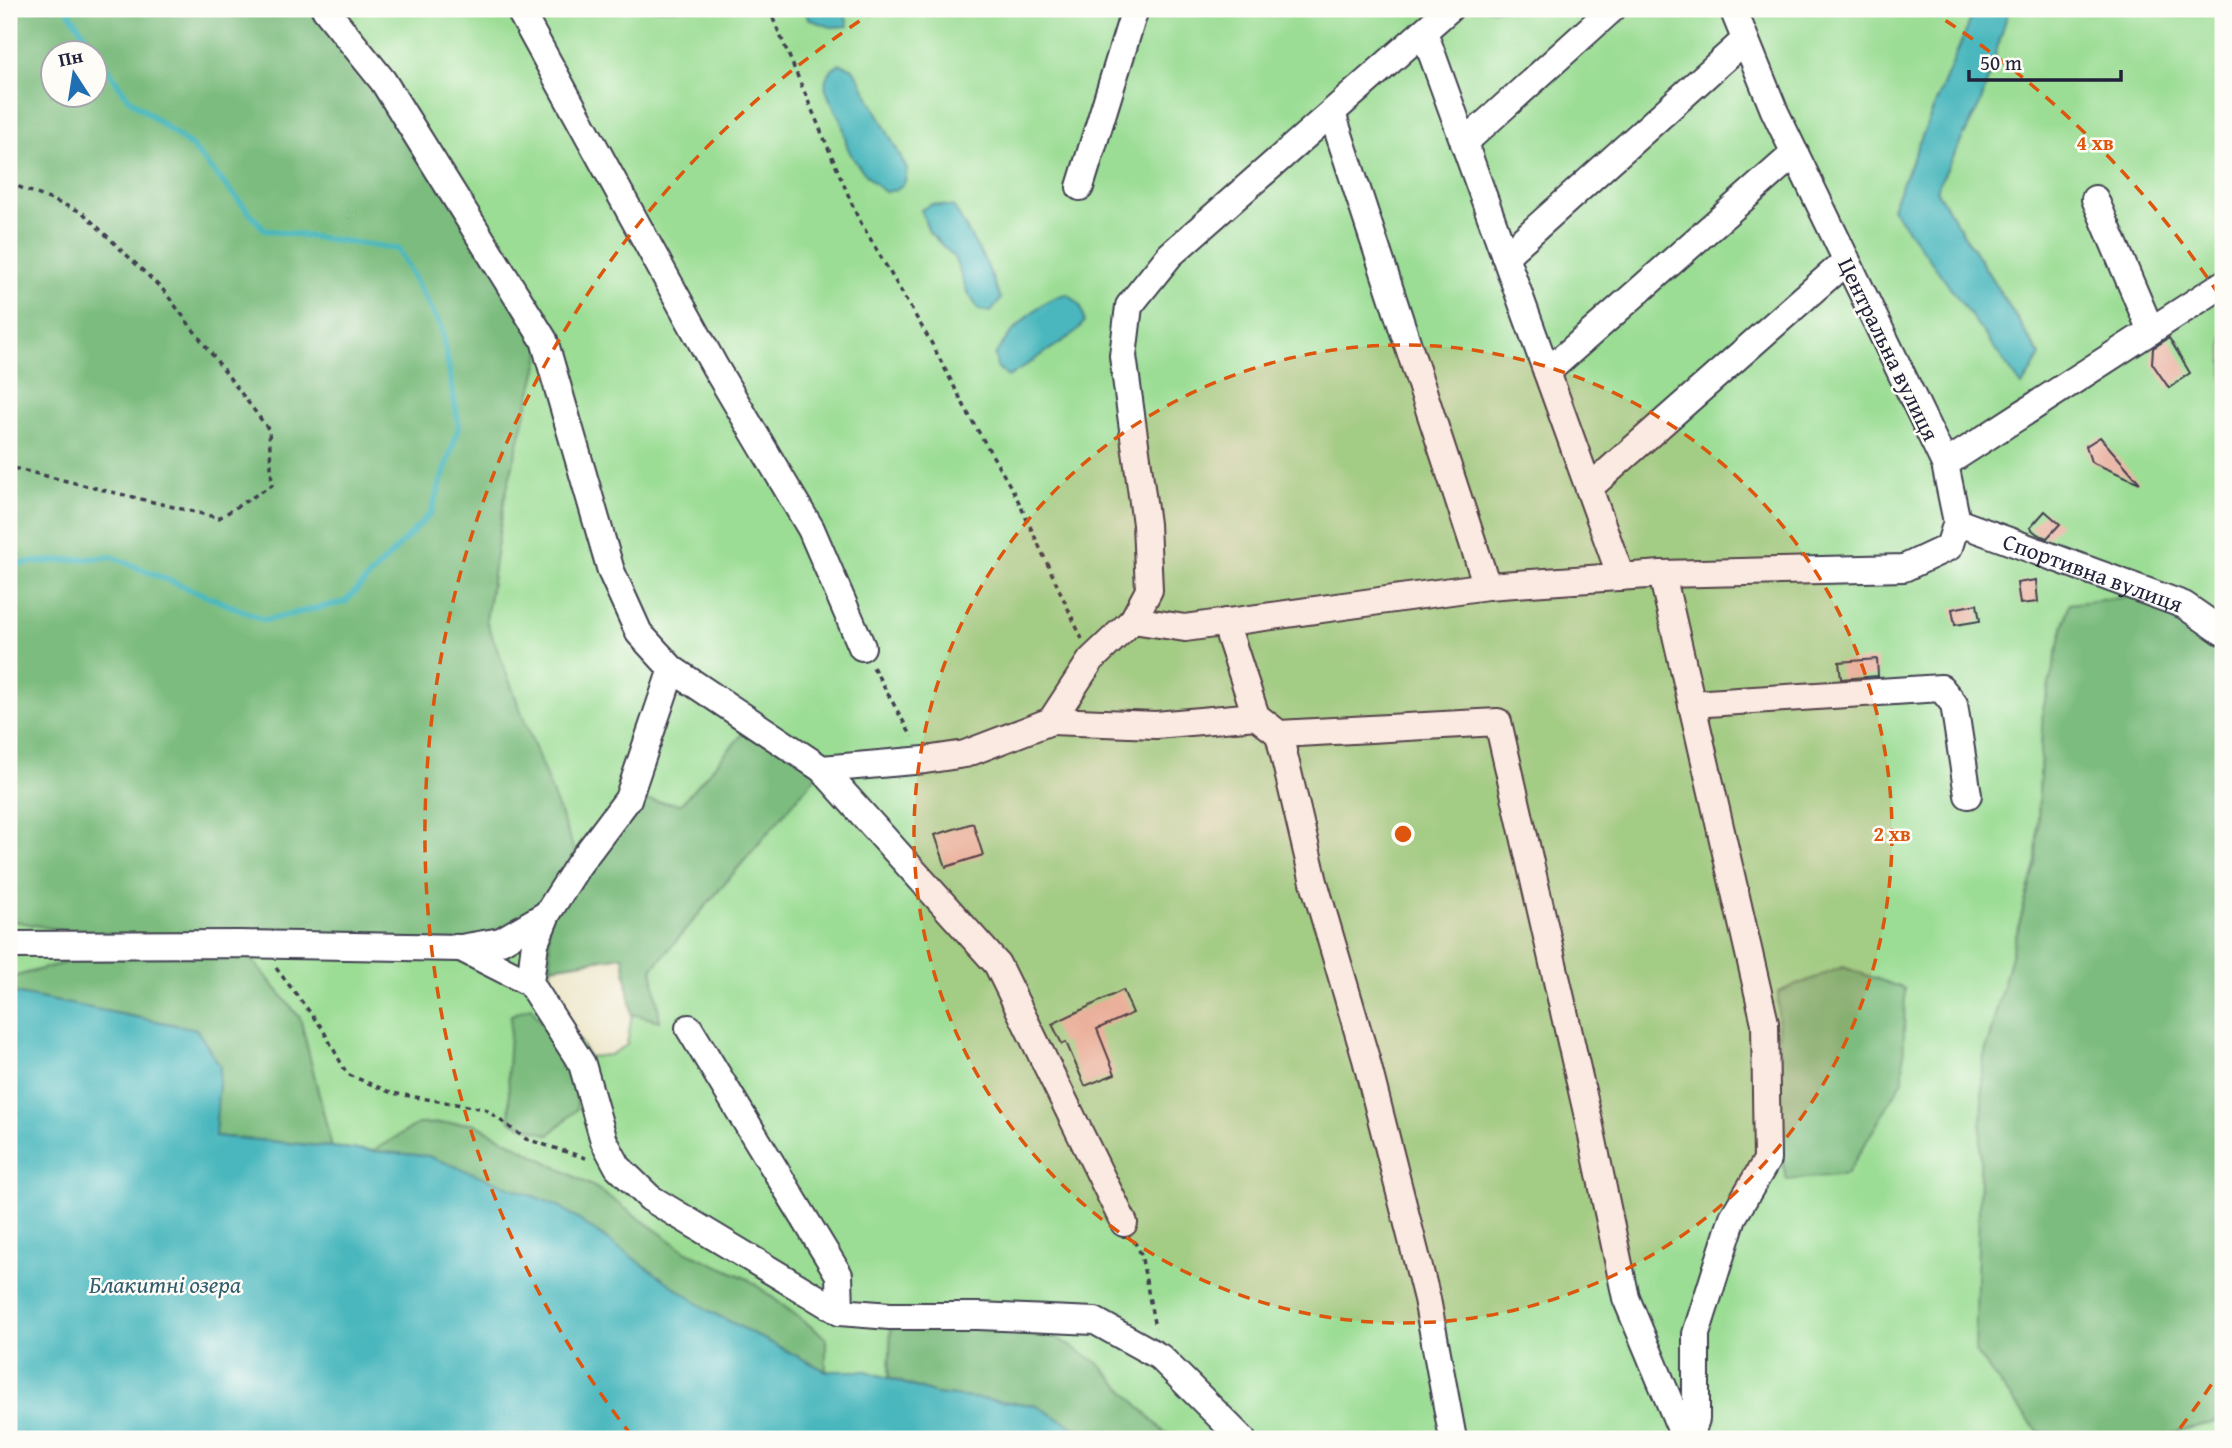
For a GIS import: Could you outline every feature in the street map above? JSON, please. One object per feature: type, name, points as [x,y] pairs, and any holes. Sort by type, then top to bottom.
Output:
[{"type":"street","points":[[325,9],[383,81],[544,340],[611,571],[639,633],[672,669],[822,769],[998,964],[1124,1223]]},
{"type":"street","points":[[519,9],[715,367],[811,529],[862,647]]},
{"type":"street","points":[[1080,187],[1135,9]]},
{"type":"street","points":[[1051,721],[1091,660],[1133,620],[1149,590],[1146,524],[1124,356],[1129,306],[1170,256],[1449,9]]},
{"type":"street","points":[[1464,143],[1612,9]]},
{"type":"street","name":"Центральна вулиця","points":[[1733,9],[1774,110],[1945,464],[2223,284]]},
{"type":"street","points":[[1424,33],[1621,576]]},
{"type":"street","points":[[1505,256],[1745,40]]},
{"type":"street","points":[[1332,113],[1487,586]]},
{"type":"street","points":[[1547,372],[1795,153]]},
{"type":"street","points":[[2095,199],[2151,331]]},
{"type":"street","points":[[1589,488],[1846,261]]},
{"type":"street","points":[[1133,620],[1185,628],[1487,586],[1662,574],[1904,568],[1949,548],[1957,522],[1945,464]]},
{"type":"street","name":"Спортивна вулиця","points":[[1957,522],[2184,605],[2223,632]]},
{"type":"street","points":[[1662,574],[1765,1023],[1767,1160],[1733,1217],[1696,1334],[1696,1419],[1687,1439]]},
{"type":"street","points":[[1225,622],[1256,716],[1279,734],[1314,881],[1366,1059],[1427,1299],[1453,1439]]},
{"type":"street","points":[[530,983],[535,943],[547,914],[579,864],[628,799],[672,669]]},
{"type":"street","points":[[1692,704],[1941,688],[1954,704],[1968,795]]},
{"type":"street","points":[[822,769],[965,754],[1051,721],[1156,725],[1256,716]]},
{"type":"street","points":[[1279,734],[1499,722],[1626,1298],[1687,1439]]},
{"type":"street","points":[[9,945],[461,948],[501,941],[547,914]]},
{"type":"street","points":[[461,948],[530,983],[582,1064],[604,1141],[618,1167],[650,1198],[840,1312],[890,1316],[978,1316],[1096,1321],[1160,1357],[1242,1439]]},
{"type":"street","points":[[689,1028],[839,1275],[840,1312]]},
{"type":"path","points":[[769,9],[858,218],[1016,496],[1091,660]]},
{"type":"path","points":[[9,183],[82,212],[164,290],[270,430],[272,485],[219,518],[9,467]]},
{"type":"path","points":[[862,647],[925,760]]},
{"type":"path","points":[[256,946],[322,1028],[347,1074],[392,1093],[485,1109],[526,1139],[618,1167]]},
{"type":"path","points":[[1124,1223],[1141,1254],[1160,1357]]},
{"type":"green space","points":[[9,9],[325,9],[544,340],[504,501],[486,620],[579,863],[628,799],[681,804],[753,722],[822,769],[652,969],[660,1021],[632,1014],[623,956],[551,967],[547,915],[501,941],[240,945],[300,1018],[332,1148],[214,1136],[220,1066],[196,1029],[9,992],[9,978],[68,962],[102,938],[9,920]]},
{"type":"green space","points":[[325,9],[1975,9],[1892,208],[2040,355],[1936,190],[1981,102],[2009,9],[2223,9],[2223,636],[2043,709],[2036,861],[1983,1061],[1976,1352],[2038,1432],[2138,1439],[1178,1439],[891,1325],[889,1378],[866,1371],[826,1371],[826,1338],[748,1279],[687,1252],[596,1188],[473,1123],[418,1124],[373,1151],[332,1148],[300,1018],[239,944],[547,914],[550,992],[589,1057],[610,1055],[627,1045],[632,1014],[660,1021],[652,969],[822,769],[753,723],[681,804],[579,864],[486,620],[504,501]]},
{"type":"green space","points":[[2150,594],[2223,636],[2223,1420],[2146,1439],[2038,1432],[1975,1352],[1983,1061],[2036,861],[2043,709],[2069,604]]},
{"type":"green space","points":[[9,920],[103,937],[68,962],[9,978]]},
{"type":"green space","points":[[1843,967],[1905,989],[1903,1080],[1847,1174],[1787,1180],[1780,1150],[1778,992]]},
{"type":"green space","points":[[531,1007],[578,1076],[577,1109],[549,1135],[510,1121],[508,1068],[511,1015]]},
{"type":"green space","points":[[473,1123],[596,1188],[687,1252],[748,1279],[826,1338],[826,1371],[709,1311],[373,1151],[418,1124]]},
{"type":"green space","points":[[891,1324],[1038,1326],[1098,1363],[1164,1432],[1178,1439],[1095,1439],[1035,1405],[936,1394],[889,1378]]},
{"type":"green space","points":[[2223,1420],[2223,1439],[2146,1439]]},
{"type":"water","points":[[805,9],[844,9],[848,26],[831,27],[808,19]]},
{"type":"water","points":[[1975,9],[2009,9],[1981,102],[1936,190],[2040,356],[2022,386],[1892,208]]},
{"type":"water","points":[[840,64],[852,68],[859,78],[907,169],[905,182],[896,190],[885,192],[850,153],[843,127],[825,85],[831,71]]},
{"type":"water","points":[[931,204],[954,207],[986,263],[1001,299],[991,312],[979,310],[967,291],[954,257],[929,232],[921,210]]},
{"type":"water","points":[[1067,294],[1080,305],[1084,322],[1075,333],[1008,377],[997,367],[995,355],[1001,346],[1036,309]]},
{"type":"water","name":"Блакитні озера","points":[[9,992],[196,1029],[220,1066],[215,1136],[428,1156],[559,1206],[709,1311],[826,1371],[866,1371],[936,1394],[1035,1405],[1095,1439],[9,1439]]},
{"type":"building","points":[[2169,338],[2190,373],[2169,388],[2152,363],[2153,348]]},
{"type":"building","points":[[2100,437],[2140,483],[2091,462],[2086,446]]},
{"type":"building","points":[[2045,511],[2060,524],[2047,538],[2030,528]]},
{"type":"building","points":[[2036,580],[2038,602],[2020,604],[2017,583]]},
{"type":"building","points":[[1977,604],[1980,621],[1955,625],[1952,609]]},
{"type":"building","points":[[1877,659],[1878,676],[1841,679],[1839,662]]},
{"type":"building","points":[[973,823],[983,855],[946,867],[935,835]]},
{"type":"building","points":[[1123,990],[1133,1013],[1097,1029],[1115,1074],[1085,1086],[1066,1042],[1062,1044],[1052,1024]]},
{"type":"waterway","points":[[9,564],[112,557],[265,620],[345,602],[431,513],[459,427],[442,329],[398,249],[265,230],[191,146],[128,98],[67,9]]}]
